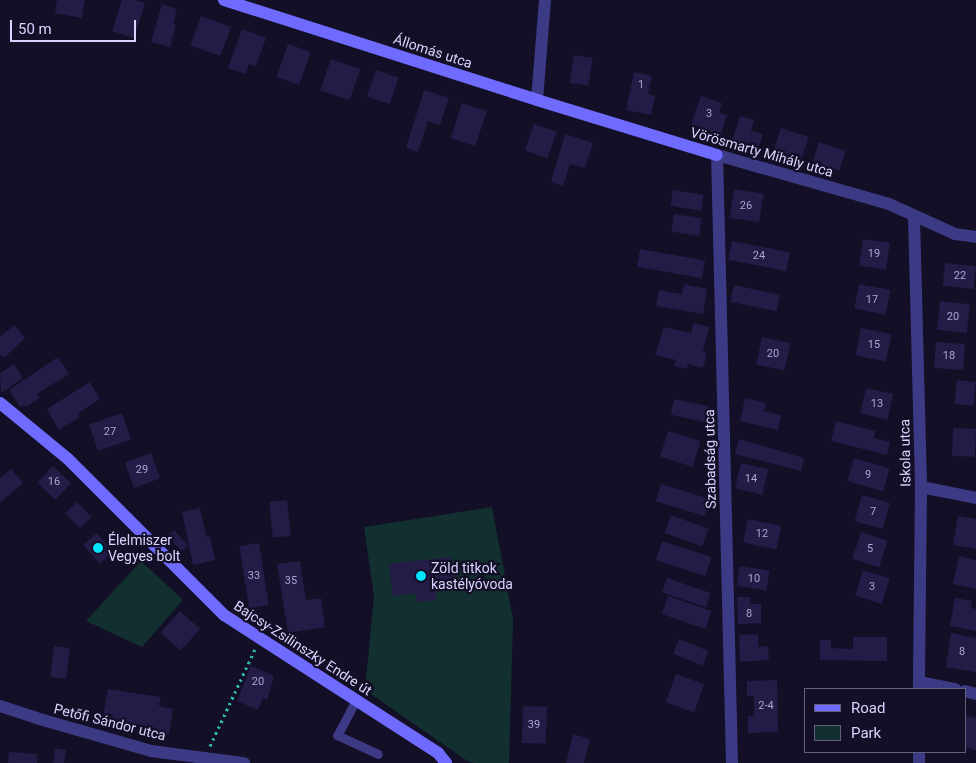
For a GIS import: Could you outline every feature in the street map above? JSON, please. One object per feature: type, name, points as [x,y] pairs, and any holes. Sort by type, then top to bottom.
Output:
[{"type":"main road","name":"Állomás utca","points":[[224,0],[537,100]]},
{"type":"main road","name":"Vörösmarty Mihály utca","points":[[537,100],[717,155]]},
{"type":"main road","name":"Bajcsy-Zsilinszky Endre út","points":[[0,402],[68,460],[224,615],[438,753],[446,763]]},
{"type":"street","points":[[537,100],[545,0]]},
{"type":"street","name":"Vörösmarty Mihály utca","points":[[717,155],[888,204],[955,234],[976,237]]},
{"type":"street","name":"Szabadság utca","points":[[717,155],[732,763]]},
{"type":"street","name":"Iskola utca","points":[[914,217],[920,487],[919,686]]},
{"type":"street","points":[[920,487],[976,498]]},
{"type":"street","points":[[919,686],[943,688]]},
{"type":"street","name":"Petőfi Sándor utca","points":[[0,706],[151,751],[244,763]]},
{"type":"lane","points":[[356,700],[337,735],[378,754]]},
{"type":"path","points":[[205,757],[260,637]]},
{"type":"green space","points":[[492,507],[513,619],[509,763],[475,763],[469,762],[365,690],[374,596],[364,527]]},
{"type":"green space","points":[[141,561],[183,600],[142,647],[86,621]]},
{"type":"building","points":[[57,0],[85,0],[82,18],[55,13]]},
{"type":"building","points":[[122,0],[135,0],[145,3],[134,38],[112,31]]},
{"type":"building","points":[[162,4],[177,9],[173,24],[176,25],[170,47],[151,42]]},
{"type":"building","points":[[201,16],[231,27],[220,56],[190,45]]},
{"type":"building","points":[[242,29],[266,38],[256,66],[249,64],[245,74],[228,68]]},
{"type":"building","points":[[288,44],[311,52],[299,85],[277,77]]},
{"type":"building","points":[[574,55],[593,58],[588,86],[570,83]]},
{"type":"building","points":[[331,59],[360,69],[350,100],[320,90]]},
{"type":"building","points":[[376,70],[399,78],[390,104],[367,96]]},
{"type":"building","points":[[634,72],[652,76],[648,94],[655,96],[651,115],[626,110]]},
{"type":"building","points":[[424,90],[449,98],[440,125],[428,121],[418,152],[406,148]]},
{"type":"building","points":[[701,96],[722,103],[719,113],[727,115],[721,135],[691,124]]},
{"type":"building","points":[[462,103],[487,111],[475,146],[451,138]]},
{"type":"building","points":[[740,116],[754,120],[751,131],[763,134],[757,153],[731,144]]},
{"type":"building","points":[[534,124],[557,132],[548,158],[525,150]]},
{"type":"building","points":[[781,128],[809,137],[800,165],[772,156]]},
{"type":"building","points":[[565,134],[593,143],[585,168],[570,164],[563,186],[551,182]]},
{"type":"building","points":[[819,142],[846,151],[839,171],[813,162]]},
{"type":"building","points":[[734,189],[764,194],[759,222],[729,218]]},
{"type":"building","points":[[673,190],[704,195],[701,211],[670,206]]},
{"type":"building","points":[[674,214],[702,218],[699,236],[671,232]]},
{"type":"building","points":[[863,239],[890,243],[886,269],[859,266]]},
{"type":"building","points":[[732,241],[790,252],[786,271],[728,260]]},
{"type":"building","points":[[640,249],[705,260],[702,278],[637,267]]},
{"type":"building","points":[[945,263],[976,266],[973,289],[943,286]]},
{"type":"building","points":[[684,284],[707,289],[703,314],[656,306],[659,290],[682,294]]},
{"type":"building","points":[[859,284],[890,290],[886,315],[854,309]]},
{"type":"building","points":[[734,285],[780,295],[776,311],[730,302]]},
{"type":"building","points":[[940,301],[970,304],[967,333],[937,330]]},
{"type":"building","points":[[693,323],[709,327],[703,352],[707,353],[703,368],[688,364],[687,369],[674,366],[676,360],[655,355],[664,327],[691,333]]},
{"type":"building","points":[[14,325],[25,338],[4,358],[2,355],[0,357],[0,337]]},
{"type":"building","points":[[861,328],[891,334],[886,361],[856,355]]},
{"type":"building","points":[[762,337],[790,343],[785,370],[756,364]]},
{"type":"building","points":[[936,342],[965,344],[963,370],[934,368]]},
{"type":"building","points":[[58,357],[69,374],[37,394],[40,398],[26,407],[24,405],[20,407],[9,390]]},
{"type":"building","points":[[14,364],[23,378],[1,393],[0,373]]},
{"type":"building","points":[[957,380],[976,382],[973,406],[954,404]]},
{"type":"building","points":[[90,382],[100,399],[78,413],[80,417],[59,430],[47,409]]},
{"type":"building","points":[[866,388],[893,394],[887,420],[860,413]]},
{"type":"building","points":[[745,398],[766,403],[764,411],[781,415],[778,430],[740,421]]},
{"type":"building","points":[[674,399],[708,406],[705,422],[671,415]]},
{"type":"building","points":[[122,413],[131,439],[98,451],[89,424]]},
{"type":"building","points":[[836,421],[875,431],[874,438],[890,442],[887,455],[831,441]]},
{"type":"building","points":[[953,428],[976,429],[975,457],[952,456]]},
{"type":"building","points":[[668,431],[701,441],[693,467],[660,457]]},
{"type":"building","points":[[739,439],[804,458],[801,471],[735,454]]},
{"type":"building","points":[[151,453],[160,478],[134,488],[125,463]]},
{"type":"building","points":[[854,458],[890,468],[883,491],[847,481]]},
{"type":"building","points":[[741,463],[768,469],[762,495],[735,488]]},
{"type":"building","points":[[53,466],[71,483],[56,500],[37,483]]},
{"type":"building","points":[[11,469],[23,483],[0,503],[0,478]]},
{"type":"building","points":[[661,484],[710,499],[705,516],[656,501]]},
{"type":"building","points":[[862,495],[890,503],[882,529],[855,521]]},
{"type":"building","points":[[287,500],[291,536],[273,538],[269,502]]},
{"type":"building","points":[[77,502],[91,517],[80,528],[65,513]]},
{"type":"building","points":[[200,508],[206,537],[210,536],[215,560],[193,565],[182,512]]},
{"type":"building","points":[[671,515],[709,529],[702,547],[665,533]]},
{"type":"building","points":[[958,516],[976,519],[976,549],[953,545]]},
{"type":"building","points":[[748,519],[781,526],[776,550],[743,542]]},
{"type":"building","points":[[174,530],[188,545],[182,551],[167,536]]},
{"type":"building","points":[[861,532],[888,541],[879,567],[852,559]]},
{"type":"building","name":"Élelmiszer Vegyes bolt","points":[[97,533],[113,552],[99,564],[83,545]]},
{"type":"building","points":[[662,541],[711,557],[705,576],[656,560]]},
{"type":"building","points":[[259,543],[269,605],[249,608],[239,546]]},
{"type":"building","points":[[959,556],[976,560],[976,589],[953,584]]},
{"type":"building","name":"Zöld titkok kastélyóvoda","points":[[450,557],[454,588],[435,590],[436,600],[417,602],[416,593],[393,596],[389,564]]},
{"type":"building","points":[[300,561],[306,600],[321,598],[325,627],[288,633],[277,564]]},
{"type":"building","points":[[740,566],[770,571],[767,590],[737,586]]},
{"type":"building","points":[[863,570],[890,578],[882,604],[855,596]]},
{"type":"building","points":[[667,578],[710,593],[706,607],[662,592]]},
{"type":"building","points":[[668,596],[711,611],[705,629],[662,614]]},
{"type":"building","points":[[737,597],[750,597],[750,604],[761,604],[761,623],[738,624]]},
{"type":"building","points":[[955,598],[972,601],[971,608],[976,609],[976,631],[950,626]]},
{"type":"building","points":[[180,611],[200,629],[181,651],[161,633]]},
{"type":"building","points":[[951,633],[976,638],[976,672],[946,667]]},
{"type":"building","points":[[758,634],[758,647],[768,646],[769,660],[740,662],[739,635]]},
{"type":"building","points":[[853,637],[887,637],[887,661],[820,660],[820,640],[831,640],[831,648],[853,649]]},
{"type":"building","points":[[679,639],[709,651],[703,666],[673,654]]},
{"type":"building","points":[[54,646],[70,648],[66,679],[50,677]]},
{"type":"building","points":[[251,666],[274,676],[267,700],[263,698],[258,710],[237,701]]},
{"type":"building","points":[[676,674],[704,684],[694,712],[666,702]]},
{"type":"building","points":[[777,680],[778,732],[748,733],[748,716],[754,716],[754,696],[747,696],[747,681]]},
{"type":"building","points":[[108,689],[161,697],[159,706],[173,709],[169,734],[102,723]]},
{"type":"building","points":[[523,706],[547,707],[546,744],[522,743]]},
{"type":"building","points":[[966,716],[976,718],[976,750],[966,747]]},
{"type":"building","points":[[573,734],[590,739],[584,763],[566,763]]},
{"type":"building","points":[[55,748],[66,750],[64,763],[53,763]]},
{"type":"building","points":[[9,752],[37,754],[37,763],[8,763]]},
{"type":"place","name":"Élelmiszer Vegyes bolt","points":[[98,548]]},
{"type":"place","name":"Zöld titkok kastélyóvoda","points":[[421,576]]}]
